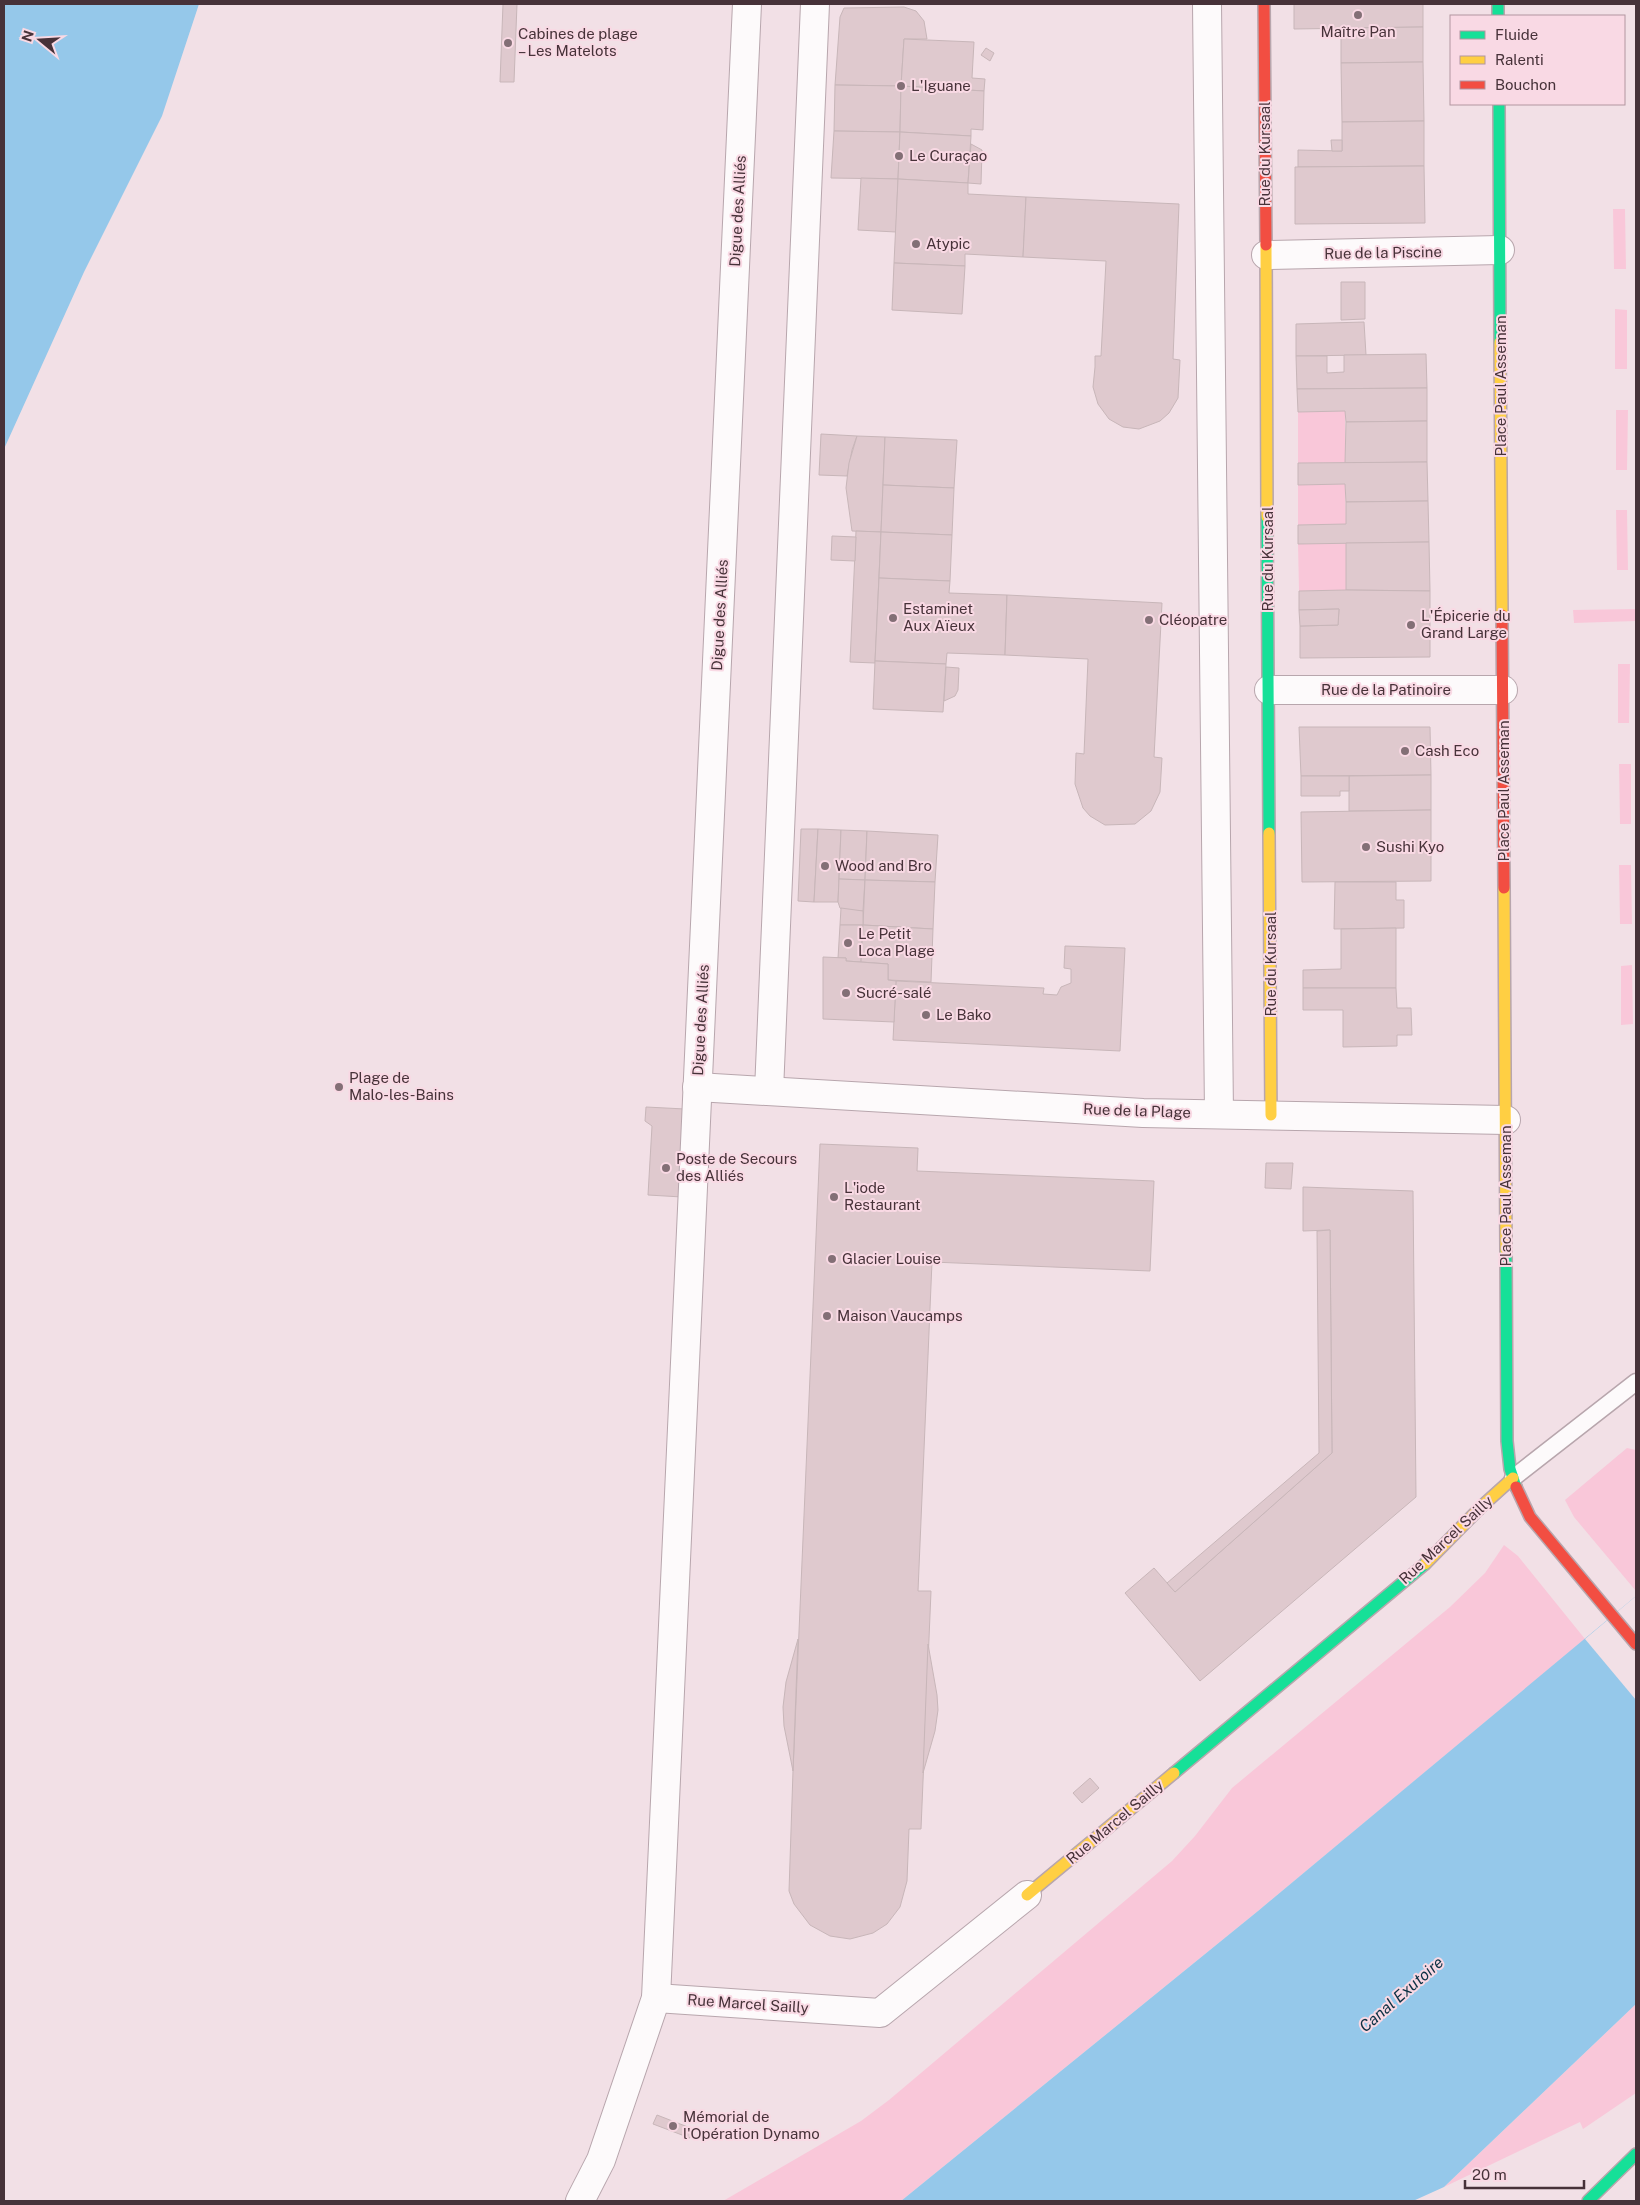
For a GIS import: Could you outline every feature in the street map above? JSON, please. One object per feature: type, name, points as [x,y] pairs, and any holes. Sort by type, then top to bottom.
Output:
[{"type":"street","name":"Digue des Alliés","points":[[747,4],[698,1087],[768,1092]]},
{"type":"street","points":[[768,1092],[816,4]]},
{"type":"street","points":[[1207,4],[1219,1114]]},
{"type":"street","name":"Rue du Kursaal","points":[[1264,4],[1271,1115]]},
{"type":"street","name":"Place Paul Asseman","points":[[1499,105],[1506,1120],[1506,1425],[1513,1478],[1520,1498],[1541,1530],[1636,1644]]},
{"type":"street","name":"Rue de la Piscine","points":[[1266,255],[1500,250]]},
{"type":"street","name":"Rue de la Patinoire","points":[[1269,690],[1503,690]]},
{"type":"street","points":[[580,2201],[601,2160],[656,1998],[698,1087]]},
{"type":"street","name":"Rue de la Plage","points":[[768,1092],[1143,1113],[1506,1120]]},
{"type":"street","name":"Rue Marcel Sailly","points":[[656,1998],[880,2013],[1027,1895],[1430,1560],[1482,1506],[1513,1478]]},
{"type":"street","points":[[1588,2201],[1636,2154]]},
{"type":"lane","points":[[1513,1478],[1636,1382]]},
{"type":"shaded area","points":[[1613,209],[1625,209],[1626,269],[1614,269]]},
{"type":"shaded area","points":[[1615,309],[1627,310],[1627,369],[1615,369]]},
{"type":"shaded area","points":[[1616,410],[1628,410],[1627,470],[1616,470]]},
{"type":"shaded area","points":[[1345,411],[1345,463],[1298,463],[1298,412]]},
{"type":"shaded area","points":[[1345,484],[1346,524],[1298,525],[1298,485]]},
{"type":"shaded area","points":[[1616,510],[1627,510],[1628,570],[1617,570]]},
{"type":"shaded area","points":[[1346,543],[1346,590],[1299,591],[1298,544]]},
{"type":"shaded area","points":[[1636,609],[1636,621],[1574,623],[1573,610]]},
{"type":"shaded area","points":[[1618,664],[1630,664],[1629,723],[1618,723]]},
{"type":"shaded area","points":[[1619,764],[1631,764],[1631,824],[1620,824]]},
{"type":"shaded area","points":[[1619,865],[1631,865],[1632,924],[1620,924]]},
{"type":"shaded area","points":[[1632,965],[1633,1024],[1621,1025],[1621,966]]},
{"type":"shaded area","points":[[1627,1448],[1636,1450],[1636,1591],[1574,1517],[1565,1500]]},
{"type":"shaded area","points":[[1504,1545],[1518,1556],[1585,1639],[1258,1911],[901,2201],[723,2201],[861,2121],[889,2100],[1172,1861],[1195,1836],[1232,1788],[1450,1607],[1485,1573]]},
{"type":"shaded area","points":[[1636,2004],[1636,2093],[1583,2129],[1580,2122],[1444,2187]]},
{"type":"water","points":[[4,4],[199,4],[162,116],[84,272],[4,449]]},
{"type":"water","name":"Canal Exutoire","points":[[1636,1596],[1636,2004],[1444,2187],[1413,2201],[901,2201],[1258,1911]]},
{"type":"pier","points":[[1636,1596],[1636,1700],[1585,1639]]},
{"type":"building","name":"Cabines de plage – Les Matelots","points":[[503,4],[517,4],[514,82],[500,82]]},
{"type":"building","name":"Maître Pan","points":[[1294,4],[1423,4],[1423,27],[1294,29]]},
{"type":"building","points":[[904,7],[916,11],[924,21],[927,39],[904,39],[901,86],[835,85],[840,17],[844,8]]},
{"type":"building","points":[[1423,27],[1423,62],[1341,63],[1341,28]]},
{"type":"building","points":[[904,39],[974,42],[972,78],[985,79],[984,91],[901,86]]},
{"type":"building","points":[[986,48],[994,53],[990,61],[981,55]]},
{"type":"building","points":[[1423,62],[1424,121],[1342,122],[1341,63]]},
{"type":"building","points":[[835,85],[901,86],[900,132],[834,131]]},
{"type":"building","points":[[901,86],[984,91],[983,130],[971,129],[971,136],[900,132]]},
{"type":"building","points":[[1424,121],[1424,166],[1298,167],[1298,150],[1342,151],[1342,122]]},
{"type":"building","points":[[834,131],[900,132],[898,179],[831,178]]},
{"type":"building","points":[[900,132],[971,136],[968,183],[898,179]]},
{"type":"building","points":[[1331,140],[1342,140],[1342,151],[1332,151]]},
{"type":"building","points":[[971,144],[982,150],[981,184],[968,183]]},
{"type":"building","points":[[1424,166],[1425,223],[1295,224],[1295,167]]},
{"type":"building","points":[[861,178],[898,179],[896,232],[858,230]]},
{"type":"building","points":[[898,179],[968,183],[968,194],[1026,197],[1023,257],[965,254],[965,266],[894,263]]},
{"type":"building","points":[[1026,197],[1179,204],[1173,359],[1180,360],[1178,398],[1169,413],[1160,421],[1139,429],[1123,427],[1109,419],[1098,404],[1093,387],[1095,356],[1101,356],[1106,261],[1023,257]]},
{"type":"building","points":[[894,263],[965,266],[962,314],[892,310]]},
{"type":"building","points":[[1341,282],[1365,282],[1365,319],[1341,320]]},
{"type":"building","points":[[1364,322],[1366,355],[1296,356],[1296,324]]},
{"type":"building","points":[[1426,354],[1427,388],[1297,389],[1296,356],[1327,356],[1327,373],[1344,372],[1344,355]]},
{"type":"building","points":[[1427,388],[1427,421],[1346,422],[1345,411],[1298,412],[1297,389]]},
{"type":"building","points":[[1427,421],[1427,462],[1345,463],[1346,422]]},
{"type":"building","points":[[821,434],[857,436],[847,476],[819,475]]},
{"type":"building","points":[[857,436],[885,437],[881,532],[852,531],[846,488],[849,463]]},
{"type":"building","points":[[885,437],[957,440],[954,488],[883,485]]},
{"type":"building","points":[[1427,462],[1428,501],[1346,502],[1345,484],[1298,485],[1298,463]]},
{"type":"building","points":[[883,485],[954,488],[952,535],[881,532]]},
{"type":"building","points":[[1428,501],[1429,542],[1298,544],[1298,525],[1346,524],[1346,502]]},
{"type":"building","points":[[856,531],[881,532],[875,663],[850,662]]},
{"type":"building","points":[[881,532],[952,535],[950,581],[879,578]]},
{"type":"building","points":[[832,536],[856,537],[855,561],[831,560]]},
{"type":"building","points":[[1429,542],[1430,591],[1346,590],[1346,543]]},
{"type":"building","points":[[879,578],[950,581],[949,593],[1007,595],[1005,655],[947,653],[946,664],[875,661]]},
{"type":"building","points":[[1299,591],[1430,591],[1430,657],[1300,658],[1300,626],[1338,625],[1339,609],[1299,610]]},
{"type":"building","points":[[1007,595],[1162,603],[1154,757],[1162,758],[1160,792],[1151,811],[1135,824],[1105,825],[1090,816],[1083,808],[1075,784],[1076,753],[1084,754],[1088,659],[1005,655]]},
{"type":"building","points":[[1339,609],[1338,625],[1300,626],[1299,610]]},
{"type":"building","points":[[875,661],[946,664],[943,712],[873,709]]},
{"type":"building","points":[[946,667],[959,668],[958,690],[955,696],[944,701]]},
{"type":"building","points":[[1299,727],[1430,727],[1431,775],[1301,776]]},
{"type":"building","points":[[1431,775],[1431,810],[1349,811],[1349,776]]},
{"type":"building","points":[[1301,776],[1349,776],[1349,791],[1340,791],[1340,796],[1301,796]]},
{"type":"building","name":"Sushi Kyo","points":[[1431,810],[1431,881],[1302,882],[1301,812]]},
{"type":"building","points":[[801,829],[818,829],[814,902],[798,901]]},
{"type":"building","points":[[818,829],[841,830],[838,902],[814,902]]},
{"type":"building","points":[[841,830],[867,831],[865,880],[839,879]]},
{"type":"building","points":[[867,831],[938,835],[935,882],[865,880]]},
{"type":"building","points":[[839,879],[865,880],[863,911],[843,910],[840,908],[838,902]]},
{"type":"building","points":[[865,880],[935,882],[933,929],[863,925]]},
{"type":"building","points":[[1335,882],[1396,882],[1396,900],[1404,900],[1404,928],[1334,929]]},
{"type":"building","points":[[841,908],[863,911],[863,925],[840,925]]},
{"type":"building","points":[[840,925],[863,925],[861,962],[846,961],[846,958],[838,958]]},
{"type":"building","points":[[863,925],[933,929],[931,982],[888,980],[888,964],[861,962]]},
{"type":"building","points":[[1396,928],[1396,988],[1303,988],[1303,970],[1341,969],[1341,929]]},
{"type":"building","points":[[1065,946],[1125,948],[1120,1051],[893,1040],[896,981],[1044,988],[1043,994],[1057,995],[1061,987],[1071,983],[1071,969],[1064,968]]},
{"type":"building","points":[[823,957],[846,958],[846,961],[888,964],[888,980],[896,981],[894,1022],[823,1019]]},
{"type":"building","points":[[1303,988],[1396,988],[1397,1008],[1411,1008],[1412,1035],[1397,1035],[1397,1046],[1343,1047],[1343,1010],[1303,1010]]},
{"type":"building","name":"Poste de Secours des Alliés","points":[[646,1107],[685,1109],[682,1197],[648,1195],[652,1126],[645,1121]]},
{"type":"building","points":[[820,1144],[918,1148],[917,1171],[1154,1181],[1150,1271],[932,1262],[918,1591],[931,1591],[921,1829],[909,1829],[907,1881],[900,1907],[887,1924],[873,1933],[850,1939],[830,1936],[810,1925],[794,1904],[789,1891]]},
{"type":"building","points":[[1266,1163],[1293,1163],[1291,1189],[1265,1188]]},
{"type":"building","points":[[1303,1187],[1413,1191],[1416,1497],[1200,1681],[1125,1593],[1154,1568],[1175,1592],[1332,1453],[1330,1230],[1303,1231]]},
{"type":"building","points":[[1330,1230],[1332,1453],[1175,1592],[1167,1583],[1319,1453],[1317,1231]]},
{"type":"building","points":[[798,1639],[793,1771],[784,1726],[783,1707],[786,1682]]},
{"type":"building","points":[[928,1644],[938,1710],[935,1731],[923,1773]]},
{"type":"building","points":[[1090,1778],[1099,1788],[1082,1803],[1073,1793]]},
{"type":"building","name":"Mémorial de l'Opération Dynamo","points":[[657,2115],[693,2129],[690,2138],[653,2124]]},
{"type":"traffic: fast","points":[[1498,4],[1498,15]]},
{"type":"traffic: fast","points":[[1499,105],[1500,342]]},
{"type":"traffic: fast","points":[[1267,517],[1269,833]]},
{"type":"traffic: fast","points":[[1506,1251],[1507,1441],[1510,1469],[1516,1487]]},
{"type":"traffic: fast","points":[[1174,1773],[1425,1564]]},
{"type":"traffic: fast","points":[[1588,2201],[1636,2154]]},
{"type":"traffic: slow","points":[[1266,245],[1267,517]]},
{"type":"traffic: slow","points":[[1500,342],[1502,615]]},
{"type":"traffic: slow","points":[[1269,833],[1271,1115]]},
{"type":"traffic: slow","points":[[1504,888],[1506,1251]]},
{"type":"traffic: slow","points":[[1425,1564],[1482,1506],[1513,1478]]},
{"type":"traffic: slow","points":[[1027,1895],[1174,1773]]},
{"type":"traffic: jam","points":[[1264,4],[1266,245]]},
{"type":"traffic: jam","points":[[1502,615],[1504,888]]},
{"type":"traffic: jam","points":[[1516,1487],[1530,1517],[1636,1644]]},
{"type":"place","name":"Maître Pan","points":[[1358,15]]},
{"type":"place","name":"Cabines de plage – Les Matelots","points":[[508,43]]},
{"type":"place","name":"L'Iguane","points":[[901,86]]},
{"type":"place","name":"Le Curaçao","points":[[899,156]]},
{"type":"place","name":"Atypic","points":[[916,244]]},
{"type":"place","name":"Estaminet Aux Aïeux","points":[[893,618]]},
{"type":"place","name":"Cléopatre","points":[[1149,620]]},
{"type":"place","name":"L'Épicerie du Grand Large","points":[[1411,625]]},
{"type":"place","name":"Cash Eco","points":[[1405,751]]},
{"type":"place","name":"Sushi Kyo","points":[[1366,847]]},
{"type":"place","name":"Wood and Bro","points":[[825,866]]},
{"type":"place","name":"Le Petit Loca Plage","points":[[848,943]]},
{"type":"place","name":"Sucré-salé","points":[[846,993]]},
{"type":"place","name":"Le Bako","points":[[926,1015]]},
{"type":"place","name":"Plage de Malo-les-Bains","points":[[339,1087]]},
{"type":"place","name":"Poste de Secours des Alliés","points":[[666,1168]]},
{"type":"place","name":"L'iode Restaurant","points":[[834,1197]]},
{"type":"place","name":"Glacier Louise","points":[[832,1259]]},
{"type":"place","name":"Maison Vaucamps","points":[[827,1316]]},
{"type":"place","name":"Mémorial de l'Opération Dynamo","points":[[673,2126]]}]
